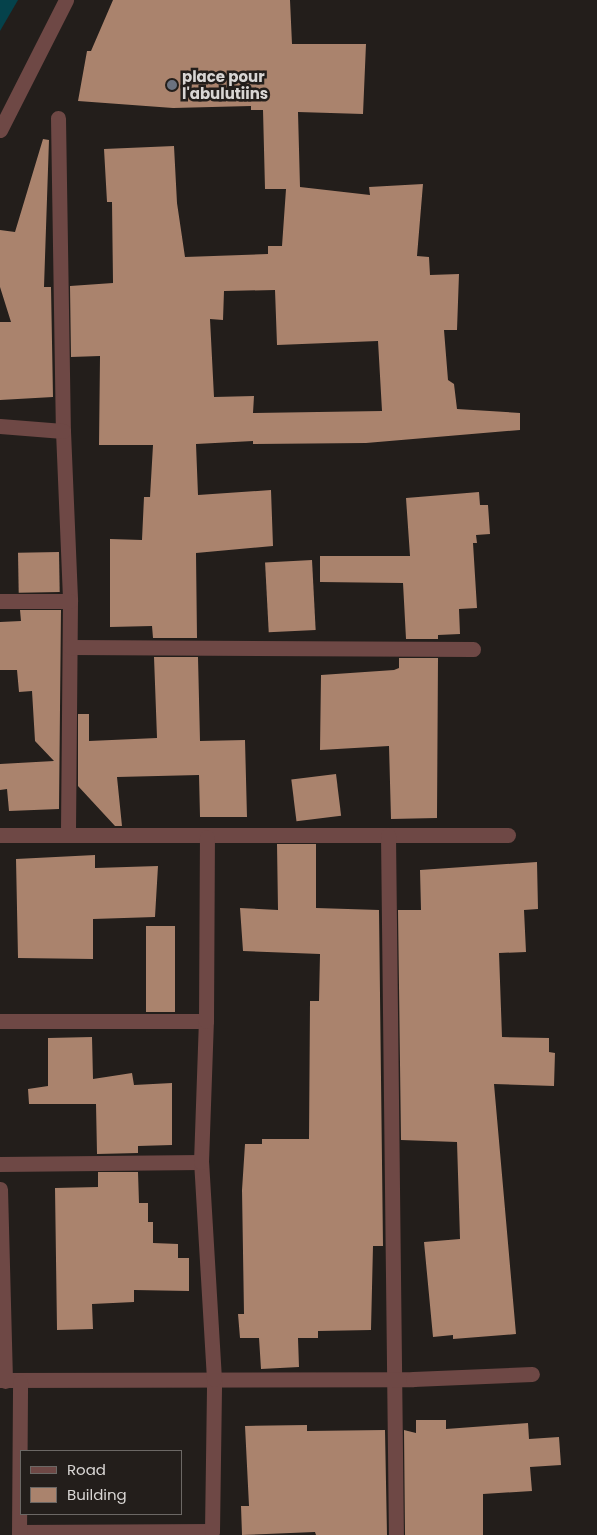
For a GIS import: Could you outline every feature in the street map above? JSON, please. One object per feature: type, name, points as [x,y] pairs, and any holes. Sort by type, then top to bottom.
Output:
[{"type":"street","points":[[0,130],[66,0]]},
{"type":"street","points":[[58,118],[63,431],[70,601],[68,835]]},
{"type":"street","points":[[0,426],[63,431]]},
{"type":"street","points":[[0,601],[70,601]]},
{"type":"street","points":[[70,647],[473,649]]},
{"type":"street","points":[[0,835],[207,837],[508,835]]},
{"type":"street","points":[[388,835],[396,1379],[396,1535]]},
{"type":"street","points":[[20,1382],[19,1534],[212,1533],[214,1379],[201,1162],[206,1021],[207,837]]},
{"type":"street","points":[[0,1021],[206,1021]]},
{"type":"street","points":[[0,1164],[201,1162]]},
{"type":"street","points":[[0,1189],[2,1380],[20,1382],[396,1379],[532,1374]]},
{"type":"water","points":[[0,0],[18,0],[0,31]]},
{"type":"building","points":[[113,0],[290,0],[292,44],[366,44],[363,114],[298,112],[300,187],[370,195],[369,187],[423,184],[417,256],[429,257],[430,275],[459,274],[457,330],[444,330],[448,380],[454,384],[457,409],[520,413],[520,430],[366,443],[253,444],[253,441],[196,444],[198,495],[271,490],[273,546],[196,553],[197,638],[153,638],[152,626],[110,627],[110,539],[142,540],[144,497],[150,497],[153,445],[99,445],[100,356],[71,357],[70,286],[113,283],[112,202],[107,202],[104,149],[174,146],[177,203],[185,257],[268,254],[268,246],[282,246],[286,189],[265,189],[263,110],[251,110],[251,106],[173,108],[78,101],[87,51],[91,51]],"holes":[[[275,290],[277,345],[378,341],[382,411],[253,413],[254,396],[214,397],[210,319],[223,320],[224,291]]]},
{"type":"building","points":[[43,139],[49,140],[44,287],[51,287],[53,397],[0,400],[0,322],[11,322],[0,287],[0,230],[15,232]]},
{"type":"building","points":[[479,492],[480,505],[488,505],[490,534],[476,535],[477,543],[473,543],[477,608],[459,609],[460,634],[438,635],[438,639],[406,639],[403,583],[320,582],[320,556],[410,556],[406,498]]},
{"type":"building","points":[[59,552],[60,592],[19,593],[18,553]]},
{"type":"building","points":[[312,560],[316,630],[269,632],[265,562]]},
{"type":"building","points":[[20,610],[61,610],[59,809],[9,811],[7,789],[0,790],[0,764],[54,761],[35,741],[32,691],[19,692],[17,670],[0,670],[0,622],[21,621]]},
{"type":"building","points":[[154,657],[198,657],[200,741],[245,740],[247,817],[200,817],[199,775],[117,777],[122,826],[115,826],[78,786],[78,714],[89,714],[89,741],[157,738]]},
{"type":"building","points":[[399,658],[438,658],[437,818],[391,819],[389,746],[320,750],[321,675],[394,670],[399,668]]},
{"type":"building","points":[[336,774],[341,816],[296,821],[291,779]]},
{"type":"building","points":[[277,844],[316,844],[316,908],[379,910],[383,1246],[373,1246],[371,1330],[318,1331],[318,1338],[298,1338],[299,1367],[261,1369],[259,1338],[240,1338],[238,1314],[244,1314],[242,1190],[245,1144],[262,1144],[262,1139],[309,1139],[310,1001],[319,1001],[320,954],[243,951],[240,908],[278,910]]},
{"type":"building","points":[[95,855],[95,868],[158,866],[155,917],[93,919],[93,959],[18,958],[16,859]]},
{"type":"building","points":[[537,862],[538,909],[524,910],[526,952],[499,953],[502,1037],[549,1038],[549,1052],[555,1053],[554,1086],[494,1084],[516,1334],[453,1339],[453,1335],[433,1337],[424,1242],[460,1239],[457,1142],[401,1140],[398,910],[421,910],[420,870]]},
{"type":"building","points":[[146,926],[175,926],[175,1012],[146,1012]]},
{"type":"building","points":[[92,1037],[93,1079],[132,1073],[134,1085],[172,1083],[172,1145],[138,1146],[138,1153],[97,1154],[96,1104],[29,1104],[28,1089],[48,1086],[48,1038]]},
{"type":"building","points":[[98,1172],[138,1172],[139,1203],[148,1203],[148,1222],[153,1222],[153,1243],[178,1244],[178,1258],[189,1258],[189,1291],[134,1290],[134,1302],[92,1304],[93,1329],[57,1330],[55,1188],[98,1187]]},
{"type":"building","points":[[416,1420],[446,1420],[446,1429],[528,1423],[529,1439],[559,1437],[561,1465],[530,1467],[532,1491],[483,1494],[483,1535],[405,1535],[404,1430],[416,1433]]},
{"type":"building","points":[[307,1425],[307,1431],[385,1430],[387,1535],[316,1535],[315,1532],[242,1535],[241,1506],[249,1506],[245,1426]]},
{"type":"place","name":"place pour l'abulutiins","points":[[172,85]]}]
